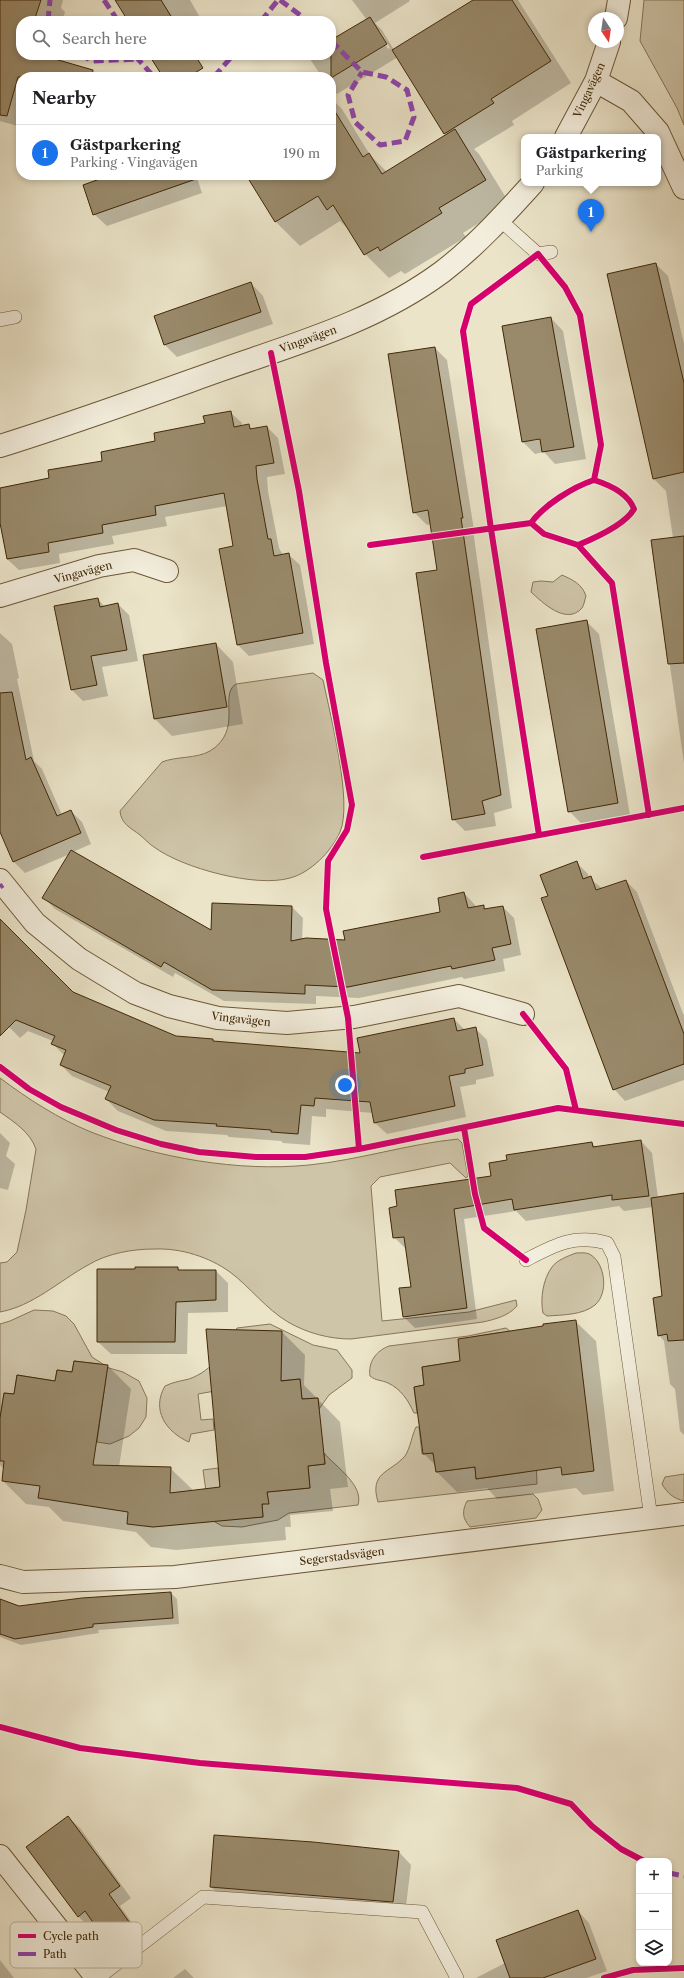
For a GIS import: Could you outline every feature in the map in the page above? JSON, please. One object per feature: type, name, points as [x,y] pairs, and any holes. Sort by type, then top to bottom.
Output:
[{"type":"street","points":[[617,12],[619,0]]},
{"type":"street","name":"Vingavägen","points":[[568,134],[596,81],[607,48]]},
{"type":"street","points":[[596,81],[631,101],[659,134]]},
{"type":"street","points":[[661,138],[684,188]]},
{"type":"street","name":"Vingavägen","points":[[0,446],[325,335],[383,309],[442,272],[493,228],[530,186]]},
{"type":"street","name":"Vingavägen","points":[[0,596],[99,566],[134,560],[167,571]]},
{"type":"street","name":"Vingavägen","points":[[0,880],[35,923],[79,960],[135,993],[169,1006],[218,1018],[287,1023],[354,1017],[459,996],[523,1014]]},
{"type":"street","name":"Segerstadsvägen","points":[[0,1576],[23,1582],[175,1577],[684,1514]]},
{"type":"street","points":[[0,1856],[53,1922]]},
{"type":"street","points":[[90,1968],[98,1978]]},
{"type":"lane","points":[[500,220],[538,254],[551,252]]},
{"type":"lane","points":[[0,320],[15,317]]},
{"type":"lane","points":[[526,1260],[556,1244],[570,1240],[593,1239],[607,1243],[614,1257],[651,1518]]},
{"type":"lane","points":[[142,1944],[203,1897],[422,1912],[457,1978]]},
{"type":"lane","points":[[98,1978],[111,1968]]},
{"type":"shaded area","points":[[644,0],[684,0],[684,125],[677,108],[640,41]]},
{"type":"shaded area","points":[[562,575],[580,585],[586,596],[582,608],[576,613],[562,613],[555,610],[531,592],[533,582],[553,582]]},
{"type":"shaded area","points":[[313,673],[323,680],[339,758],[344,801],[343,819],[340,832],[332,846],[320,860],[305,871],[290,878],[258,880],[239,878],[200,869],[166,855],[152,846],[124,822],[120,811],[162,762],[205,754],[220,743],[226,733],[228,723],[229,696],[231,689],[236,684]]},
{"type":"shaded area","points":[[0,1078],[44,1108],[91,1132],[143,1149],[198,1161],[282,1167],[309,1165],[346,1160],[421,1144],[458,1139],[462,1143],[468,1176],[466,1178],[450,1163],[380,1177],[371,1186],[382,1321],[469,1312],[516,1300],[517,1306],[506,1315],[483,1322],[351,1339],[326,1337],[295,1326],[280,1317],[230,1272],[213,1262],[194,1254],[175,1250],[155,1249],[129,1251],[104,1257],[77,1271],[35,1299],[12,1309],[0,1312],[0,1263],[7,1262],[17,1252],[26,1210],[36,1149],[26,1132],[0,1112]]},
{"type":"shaded area","points":[[576,1253],[589,1254],[596,1259],[600,1265],[604,1279],[604,1286],[599,1300],[595,1305],[585,1311],[572,1314],[547,1316],[543,1313],[542,1302],[546,1277],[557,1262]]},
{"type":"shaded area","points":[[34,1310],[53,1311],[66,1316],[74,1324],[92,1357],[109,1368],[123,1372],[139,1381],[147,1398],[146,1417],[139,1428],[129,1436],[110,1444],[97,1442],[106,1377],[97,1376],[99,1364],[74,1361],[72,1372],[57,1370],[55,1381],[17,1375],[14,1394],[4,1393],[0,1418],[0,1324]]},
{"type":"shaded area","points":[[270,1324],[313,1345],[337,1350],[352,1370],[352,1378],[329,1395],[319,1409],[318,1398],[302,1399],[300,1379],[266,1382],[198,1394],[201,1420],[213,1419],[214,1430],[191,1434],[189,1442],[181,1438],[168,1426],[160,1412],[161,1395],[165,1386],[198,1375],[212,1365],[228,1344],[237,1328]]},
{"type":"shaded area","points":[[506,1328],[515,1335],[497,1333],[473,1337],[474,1348],[460,1361],[422,1367],[424,1385],[414,1387],[417,1413],[414,1413],[407,1399],[397,1388],[370,1376],[370,1366],[374,1358],[380,1351],[389,1346],[468,1336]]},
{"type":"shaded area","points":[[416,1427],[419,1427],[422,1454],[433,1453],[436,1472],[475,1467],[476,1479],[525,1472],[536,1456],[537,1484],[378,1502],[376,1485],[379,1479],[382,1474],[405,1456]]},
{"type":"shaded area","points":[[324,1453],[353,1483],[359,1498],[358,1505],[289,1513],[278,1520],[242,1527],[222,1526],[210,1519],[203,1470],[218,1468],[222,1508],[263,1517],[262,1504],[268,1503],[267,1492],[310,1488],[308,1466],[325,1464]]},
{"type":"shaded area","points":[[684,1474],[684,1501],[671,1495],[662,1484],[665,1477]]},
{"type":"shaded area","points":[[533,1494],[538,1499],[542,1510],[536,1518],[470,1527],[465,1521],[464,1508],[467,1501]]},
{"type":"building","points":[[0,0],[41,0],[36,16],[16,16],[16,60],[58,60],[93,70],[93,72],[16,72],[16,84],[7,116],[0,115]]},
{"type":"building","points":[[115,0],[161,0],[171,16],[125,16]]},
{"type":"building","points":[[473,0],[512,0],[551,61],[491,99],[494,103],[444,134],[392,50]]},
{"type":"building","points":[[370,17],[387,44],[336,75],[336,72],[331,72],[331,60],[336,60],[336,37]]},
{"type":"building","points":[[152,60],[198,60],[203,68],[196,72],[160,72]]},
{"type":"building","points":[[336,113],[363,157],[369,153],[382,174],[455,129],[486,180],[439,208],[442,213],[380,251],[378,247],[364,255],[333,205],[327,210],[318,196],[275,222],[249,180],[336,180]]},
{"type":"building","points":[[97,180],[193,180],[93,215],[83,185]]},
{"type":"building","points":[[656,263],[684,383],[684,472],[653,479],[607,274]]},
{"type":"building","points":[[251,282],[261,312],[164,345],[154,316]]},
{"type":"building","points":[[551,317],[574,447],[542,452],[540,439],[522,442],[502,326]]},
{"type":"building","points":[[435,347],[463,518],[461,518],[501,795],[482,801],[485,814],[452,820],[416,573],[437,570],[428,510],[413,513],[388,354]]},
{"type":"building","points":[[231,411],[234,427],[249,424],[250,429],[267,426],[274,463],[256,466],[257,479],[268,539],[271,539],[274,556],[289,553],[303,633],[237,645],[219,549],[233,546],[224,493],[155,506],[156,515],[102,525],[103,533],[48,543],[49,552],[7,559],[0,523],[0,488],[49,478],[48,470],[102,461],[101,452],[155,441],[154,433],[205,423],[203,416]]},
{"type":"building","points":[[684,536],[684,663],[668,664],[651,540]]},
{"type":"building","points":[[98,598],[100,607],[118,603],[127,650],[91,656],[97,685],[71,690],[54,606]]},
{"type":"building","points":[[587,620],[618,803],[568,812],[536,629]]},
{"type":"building","points":[[216,643],[227,707],[154,719],[143,655]]},
{"type":"building","points":[[12,692],[26,760],[31,757],[57,816],[71,810],[81,833],[13,862],[0,832],[0,693]]},
{"type":"building","points":[[71,850],[211,930],[212,903],[292,906],[291,941],[306,938],[345,940],[343,931],[440,912],[438,898],[464,892],[468,908],[484,905],[484,909],[503,906],[511,944],[492,948],[495,960],[452,969],[451,966],[348,987],[305,985],[305,994],[212,990],[164,962],[161,967],[42,898]]},
{"type":"building","points":[[577,861],[583,879],[591,876],[596,890],[626,880],[684,1034],[684,1064],[613,1090],[541,898],[548,896],[540,875]]},
{"type":"building","points":[[0,919],[73,992],[176,1036],[213,1039],[213,1041],[360,1053],[357,1038],[454,1018],[457,1031],[476,1027],[483,1065],[465,1069],[465,1073],[449,1076],[455,1106],[374,1123],[370,1102],[315,1098],[314,1106],[301,1105],[298,1134],[271,1132],[271,1130],[216,1126],[217,1124],[154,1120],[105,1099],[111,1086],[60,1065],[66,1050],[51,1044],[55,1036],[16,1020],[0,1036]]},
{"type":"building","points":[[641,1140],[649,1196],[612,1200],[612,1195],[514,1210],[512,1199],[454,1209],[467,1308],[403,1317],[399,1288],[411,1287],[404,1237],[393,1238],[389,1208],[397,1206],[395,1190],[491,1176],[489,1163],[507,1160],[506,1155],[592,1142],[593,1147]]},
{"type":"building","points":[[684,1193],[684,1340],[668,1341],[667,1334],[658,1336],[653,1298],[662,1296],[651,1198]]},
{"type":"building","points":[[135,1267],[178,1267],[178,1270],[216,1270],[216,1300],[176,1302],[175,1342],[97,1342],[97,1269],[135,1269]]},
{"type":"building","points":[[576,1320],[594,1471],[562,1475],[561,1467],[476,1479],[475,1467],[436,1472],[433,1453],[423,1454],[414,1387],[424,1385],[422,1367],[460,1361],[458,1339],[543,1326],[543,1324]]},
{"type":"building","points":[[206,1329],[282,1331],[281,1381],[300,1379],[302,1399],[318,1398],[325,1464],[308,1466],[310,1488],[267,1492],[269,1504],[262,1504],[263,1517],[153,1527],[127,1524],[128,1512],[38,1498],[40,1486],[2,1481],[4,1461],[0,1461],[0,1418],[4,1393],[14,1394],[17,1375],[55,1381],[57,1370],[72,1372],[74,1361],[108,1365],[93,1465],[171,1467],[170,1493],[220,1487]]},
{"type":"building","points":[[171,1592],[173,1618],[93,1624],[93,1627],[15,1639],[0,1634],[0,1599],[19,1606],[82,1598]]},
{"type":"building","points":[[68,1816],[120,1886],[109,1894],[129,1922],[93,1922],[85,1911],[78,1917],[26,1847]]},
{"type":"building","points":[[214,1835],[313,1842],[399,1851],[393,1902],[210,1887]]},
{"type":"building","points":[[578,1910],[596,1959],[543,1978],[510,1978],[496,1940]]},
{"type":"marked path","points":[[48,16],[50,0]]},
{"type":"marked path","points":[[104,0],[115,16]]},
{"type":"marked path","points":[[265,16],[278,0]]},
{"type":"marked path","points":[[280,0],[301,16]]},
{"type":"marked path","points":[[336,46],[362,72]]},
{"type":"marked path","points":[[91,60],[116,60]]},
{"type":"marked path","points":[[139,60],[150,72]]},
{"type":"marked path","points":[[218,72],[229,60]]},
{"type":"marked path","points":[[362,72],[386,77],[407,90],[414,117],[405,141],[380,145],[355,122],[348,95],[362,72]]},
{"type":"marked path","points":[[672,1874],[684,1876]]},
{"type":"cycle path","points":[[531,523],[551,503],[577,487],[594,480],[601,445],[580,315],[565,287],[538,254],[471,304],[463,331],[491,529],[539,835]]},
{"type":"cycle path","points":[[271,353],[299,491],[326,663],[352,805],[347,830],[328,861],[326,909],[348,1018],[359,1149]]},
{"type":"cycle path","points":[[578,545],[617,526],[630,515],[634,509],[627,498],[618,490],[594,480]]},
{"type":"cycle path","points":[[370,545],[531,523],[544,534],[578,545],[612,583],[649,815]]},
{"type":"cycle path","points":[[423,857],[684,808]]},
{"type":"cycle path","points":[[523,1014],[566,1069],[576,1110]]},
{"type":"cycle path","points":[[0,1067],[29,1089],[61,1107],[116,1130],[161,1144],[199,1152],[256,1157],[305,1157],[359,1149],[558,1108],[684,1124]]},
{"type":"cycle path","points":[[464,1128],[475,1194],[484,1228],[526,1260]]},
{"type":"cycle path","points":[[0,1727],[80,1748],[200,1763],[517,1788],[571,1804],[592,1826],[621,1849],[638,1858]]},
{"type":"cycle path","points":[[604,1978],[633,1970],[684,1968]]},
{"type":"place","name":"Gästparkering","points":[[591,232]]}]
